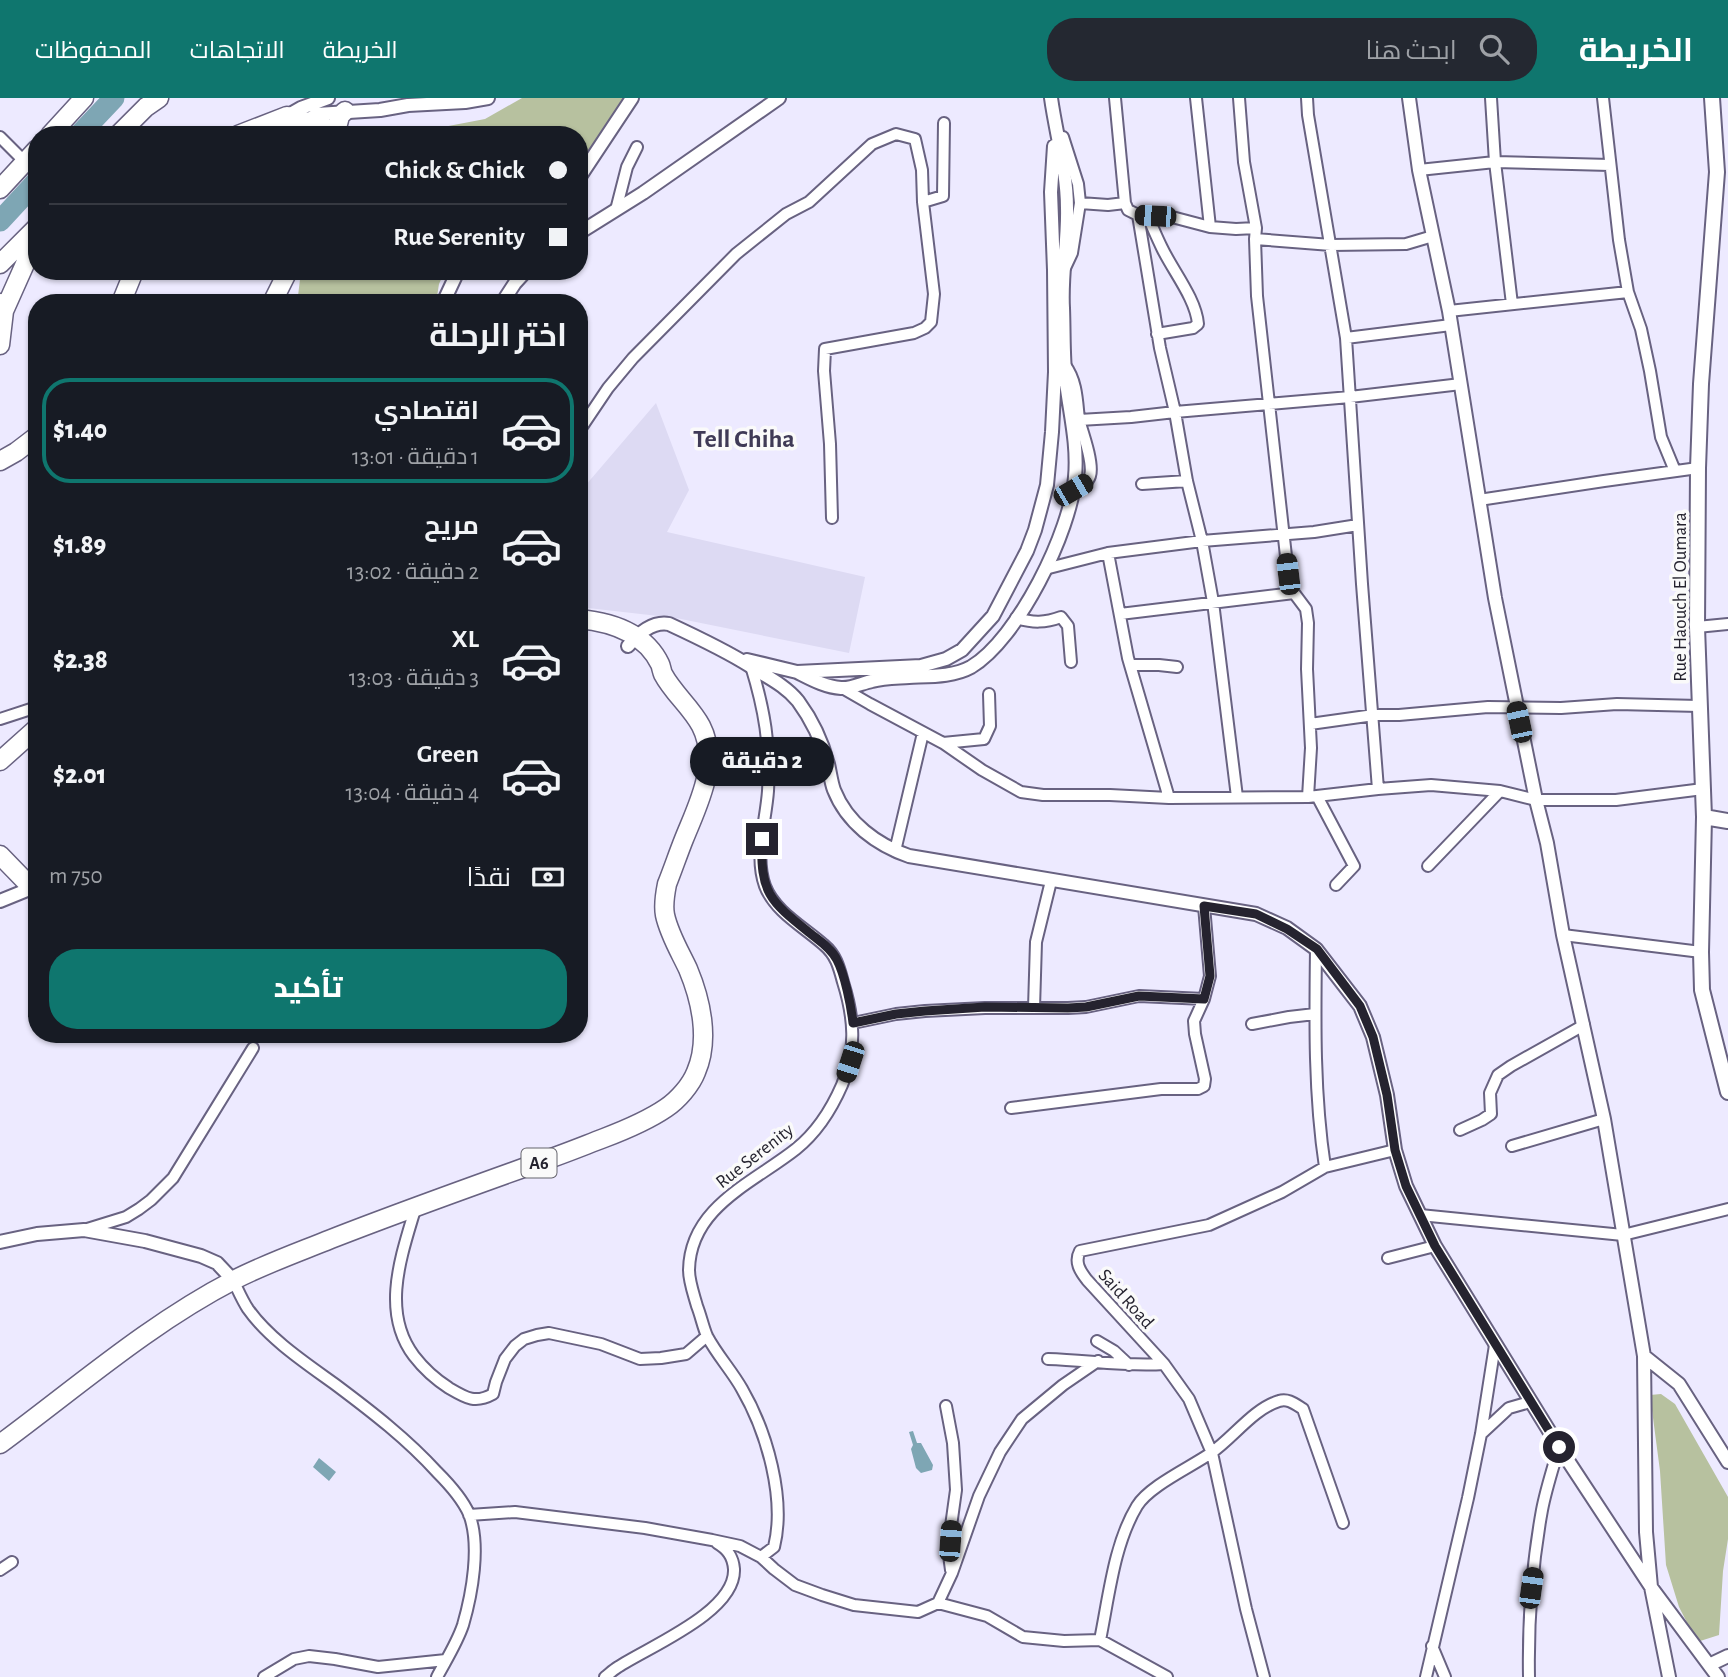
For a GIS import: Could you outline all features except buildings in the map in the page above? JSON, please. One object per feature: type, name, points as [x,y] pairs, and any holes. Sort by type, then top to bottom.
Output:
[{"type":"highway","points":[[58,126],[84,98]]},
{"type":"highway","points":[[126,126],[147,101]]},
{"type":"highway","points":[[339,126],[340,116],[345,111]]},
{"type":"highway","points":[[261,126],[287,116],[301,126]]},
{"type":"highway","points":[[0,189],[28,159]]},
{"type":"highway","points":[[0,264],[28,236]]},
{"type":"highway","points":[[0,345],[2,307],[28,255]]},
{"type":"highway","points":[[0,461],[28,443]]},
{"type":"highway","name":"A6","points":[[0,1444],[153,1330],[233,1280],[416,1206],[635,1126],[667,1108],[684,1090],[695,1073],[704,1032],[689,971],[675,943],[666,915],[665,898],[667,884],[706,783],[709,760],[707,743],[702,727],[663,674],[653,667],[636,645],[608,634],[588,621]]},
{"type":"highway","points":[[0,761],[28,736]]},
{"type":"highway","points":[[0,855],[28,882]]},
{"type":"main road","name":"Rue Haouch El Oumara","points":[[1712,98],[1717,172],[1701,384],[1698,468],[1697,627],[1704,817],[1701,952],[1702,990],[1728,1092]]},
{"type":"main road","points":[[1704,817],[1728,821]]},
{"type":"street","points":[[288,126],[287,116],[328,98]]},
{"type":"street","points":[[389,98],[408,105]]},
{"type":"street","points":[[306,126],[317,114],[488,98]]},
{"type":"street","points":[[588,164],[632,98]]},
{"type":"street","points":[[588,227],[643,193],[779,98]]},
{"type":"street","points":[[1115,98],[1125,203],[1128,209],[1143,216],[1172,217],[1210,227],[1331,245],[1406,244],[1433,236]]},
{"type":"street","points":[[1196,98],[1210,227]]},
{"type":"street","points":[[1239,98],[1244,162],[1256,234],[1257,296],[1288,574],[1291,589],[1306,609],[1307,616],[1312,796],[1354,866],[1336,885]]},
{"type":"street","points":[[1307,98],[1346,338],[1378,789]]},
{"type":"street","points":[[1409,98],[1419,170],[1449,311],[1495,598],[1535,800],[1547,843],[1563,935],[1604,1119],[1644,1356],[1646,1532],[1651,1587],[1669,1677]]},
{"type":"street","points":[[1491,98],[1494,162],[1511,304]]},
{"type":"street","points":[[797,671],[921,666],[946,659],[962,650],[993,616],[1027,551],[1047,485],[1059,269],[1067,211],[1051,100]]},
{"type":"street","points":[[1051,100],[1076,177],[1080,203],[1072,253],[1059,269]]},
{"type":"street","points":[[1606,100],[1619,240],[1628,292],[1641,329],[1661,437],[1675,471]]},
{"type":"street","points":[[923,202],[943,196],[944,122]]},
{"type":"street","points":[[844,689],[884,678],[937,676],[970,667],[990,652],[1009,631],[1060,538],[1073,490],[1075,441],[1066,379],[1062,296],[1051,192],[1055,124]]},
{"type":"street","points":[[588,418],[633,358],[736,254],[786,214],[809,202],[872,144],[896,134],[915,139],[922,170],[934,294],[931,322],[915,333],[825,349],[832,518]]},
{"type":"street","points":[[0,137],[28,154]]},
{"type":"street","points":[[616,210],[627,167],[637,147]]},
{"type":"street","points":[[1419,170],[1494,162],[1611,165]]},
{"type":"street","points":[[1051,192],[1066,191]]},
{"type":"street","points":[[1080,203],[1125,203]]},
{"type":"street","points":[[1053,212],[1067,211]]},
{"type":"street","points":[[1143,216],[1157,334],[1213,602],[1237,797]]},
{"type":"street","points":[[1143,216],[1187,295],[1198,324],[1193,328],[1157,334]]},
{"type":"street","points":[[1449,311],[1628,292]]},
{"type":"street","points":[[1346,338],[1451,326]]},
{"type":"street","points":[[1065,365],[1072,374],[1091,476],[1073,490]]},
{"type":"street","points":[[1079,420],[1350,397],[1461,384]]},
{"type":"street","points":[[1479,500],[1698,468]]},
{"type":"street","points":[[1142,484],[1187,481]]},
{"type":"street","points":[[1045,569],[1108,553],[1358,525]]},
{"type":"street","points":[[1108,553],[1130,665],[1169,798]]},
{"type":"street","points":[[1120,614],[1294,593]]},
{"type":"street","points":[[993,616],[1009,631]]},
{"type":"street","points":[[1016,618],[1029,622],[1048,622],[1061,617],[1068,626],[1071,662]]},
{"type":"street","points":[[636,645],[655,624],[669,624],[738,658],[780,684],[812,722],[824,749],[834,790],[847,813],[876,841],[895,851],[909,856],[1051,881],[1256,914],[1287,929],[1317,949],[1360,1006],[1373,1037],[1387,1095],[1395,1150],[1406,1186],[1435,1246],[1559,1447],[1651,1587],[1718,1677]]},
{"type":"street","points":[[1697,627],[1728,624]]},
{"type":"street","points":[[962,650],[970,667]]},
{"type":"street","points":[[738,658],[797,671],[821,683],[844,689],[943,743],[982,770],[1021,792],[1043,795],[1169,798],[1312,796],[1431,785],[1500,791],[1535,800],[1616,800],[1703,789]]},
{"type":"street","points":[[1130,665],[1177,667]]},
{"type":"street","name":"Rue Serenity","points":[[751,666],[768,735],[769,779],[761,858],[764,884],[781,910],[827,946],[837,960],[853,1023],[850,1062],[842,1085],[825,1116],[799,1147],[716,1208],[697,1233],[690,1252],[689,1274],[707,1336],[742,1389],[769,1453],[778,1524],[774,1547],[761,1557]]},
{"type":"street","points":[[943,743],[984,739],[990,726],[989,694]]},
{"type":"street","points":[[1310,724],[1374,715],[1488,707],[1561,708],[1617,704],[1699,706]]},
{"type":"street","points":[[0,719],[28,710]]},
{"type":"street","points":[[895,851],[923,733]]},
{"type":"street","points":[[1428,866],[1500,791]]},
{"type":"street","points":[[1034,1008],[1036,942],[1051,881]]},
{"type":"street","points":[[0,901],[28,890]]},
{"type":"street","points":[[1011,1108],[1161,1089],[1198,1089],[1204,1086],[1194,1021],[1210,976],[1204,906]]},
{"type":"street","points":[[1563,935],[1701,952]]},
{"type":"street","points":[[1317,949],[1315,1014],[1320,1131],[1325,1167]]},
{"type":"street","points":[[853,1023],[925,1011],[985,1007],[1086,1007],[1139,996],[1204,999]]},
{"type":"street","points":[[1252,1024],[1315,1014]]},
{"type":"street","points":[[1460,1130],[1491,1114],[1490,1093],[1498,1074],[1584,1025]]},
{"type":"street","points":[[0,1242],[37,1234],[84,1230],[126,1217],[151,1200],[173,1178],[253,1048]]},
{"type":"street","points":[[1512,1146],[1604,1119]]},
{"type":"street","name":"Said Road","points":[[1264,1677],[1246,1609],[1212,1452],[1189,1399],[1164,1364],[1079,1269],[1078,1255],[1080,1251],[1209,1225],[1282,1192],[1325,1167],[1395,1150]]},
{"type":"street","points":[[416,1206],[397,1278],[395,1304],[398,1326],[406,1346],[425,1371],[441,1384],[464,1396],[483,1400],[494,1394],[505,1359],[524,1339],[537,1335],[550,1333],[601,1344],[640,1359],[686,1354],[707,1336]]},
{"type":"street","points":[[1420,1215],[1623,1235],[1728,1209]]},
{"type":"street","points":[[84,1230],[145,1241],[217,1263],[233,1280],[249,1310],[264,1327],[306,1364],[406,1440],[453,1489],[469,1515],[476,1551],[462,1626],[437,1677]]},
{"type":"street","points":[[1388,1258],[1435,1246]]},
{"type":"street","points":[[1097,1341],[1114,1351],[1129,1365]]},
{"type":"street","points":[[1426,1677],[1468,1497],[1495,1345]]},
{"type":"street","points":[[1644,1356],[1679,1384],[1728,1462]]},
{"type":"street","points":[[1048,1359],[1129,1365],[1164,1364]]},
{"type":"street","points":[[938,1603],[952,1573],[979,1496],[1000,1452],[1016,1427],[1063,1385],[1098,1361]]},
{"type":"street","points":[[1100,1640],[1125,1530],[1139,1503],[1157,1487],[1212,1452],[1265,1407],[1282,1400],[1291,1401],[1303,1409],[1343,1523]]},
{"type":"street","points":[[1481,1434],[1509,1408],[1530,1402]]},
{"type":"street","points":[[946,1406],[953,1443],[956,1490],[949,1555],[952,1573]]},
{"type":"street","points":[[1529,1677],[1532,1577],[1543,1509],[1559,1447]]},
{"type":"street","points":[[469,1515],[515,1512],[645,1528],[740,1546],[761,1557],[795,1585],[854,1605],[918,1612],[938,1603],[987,1616],[1023,1637],[1064,1641],[1100,1640],[1167,1677]]},
{"type":"street","points":[[605,1677],[617,1667],[675,1635],[716,1605],[732,1583],[734,1570],[732,1558],[726,1549],[712,1540]]},
{"type":"street","points":[[0,1570],[12,1562]]},
{"type":"street","points":[[1432,1646],[1445,1677]]},
{"type":"street","points":[[264,1677],[294,1660],[309,1656],[378,1667],[446,1660]]},
{"type":"street","points":[[1709,1665],[1728,1656]]},
{"type":"shaded area","points":[[656,403],[689,490],[667,532],[865,577],[849,653],[676,618],[588,608],[588,482]]},
{"type":"green space","points":[[522,98],[627,98],[588,156],[588,126],[448,126],[485,119]]},
{"type":"green space","points":[[300,280],[441,280],[437,294],[298,294]]},
{"type":"green space","points":[[1661,1394],[1675,1404],[1728,1497],[1728,1539],[1719,1635],[1697,1642],[1679,1607],[1666,1565],[1660,1471],[1650,1395]]},
{"type":"water","points":[[913,1431],[917,1443],[921,1443],[933,1465],[932,1470],[921,1473],[916,1468],[909,1432]]},
{"type":"water","points":[[319,1458],[336,1472],[329,1481],[313,1467]]},
{"type":"waterway","points":[[88,126],[114,98]]},
{"type":"waterway","points":[[0,221],[28,191]]},
{"type":"district","name":"Tell Chiha","points":[[744,438]]},
{"type":"route","points":[[762,839],[764,884],[781,910],[827,946],[837,960],[853,1023],[925,1011],[985,1007],[1086,1007],[1139,996],[1204,999],[1210,976],[1204,906],[1256,914],[1287,929],[1317,949],[1360,1006],[1373,1037],[1387,1095],[1395,1150],[1406,1186],[1424,1225],[1559,1447]]}]
